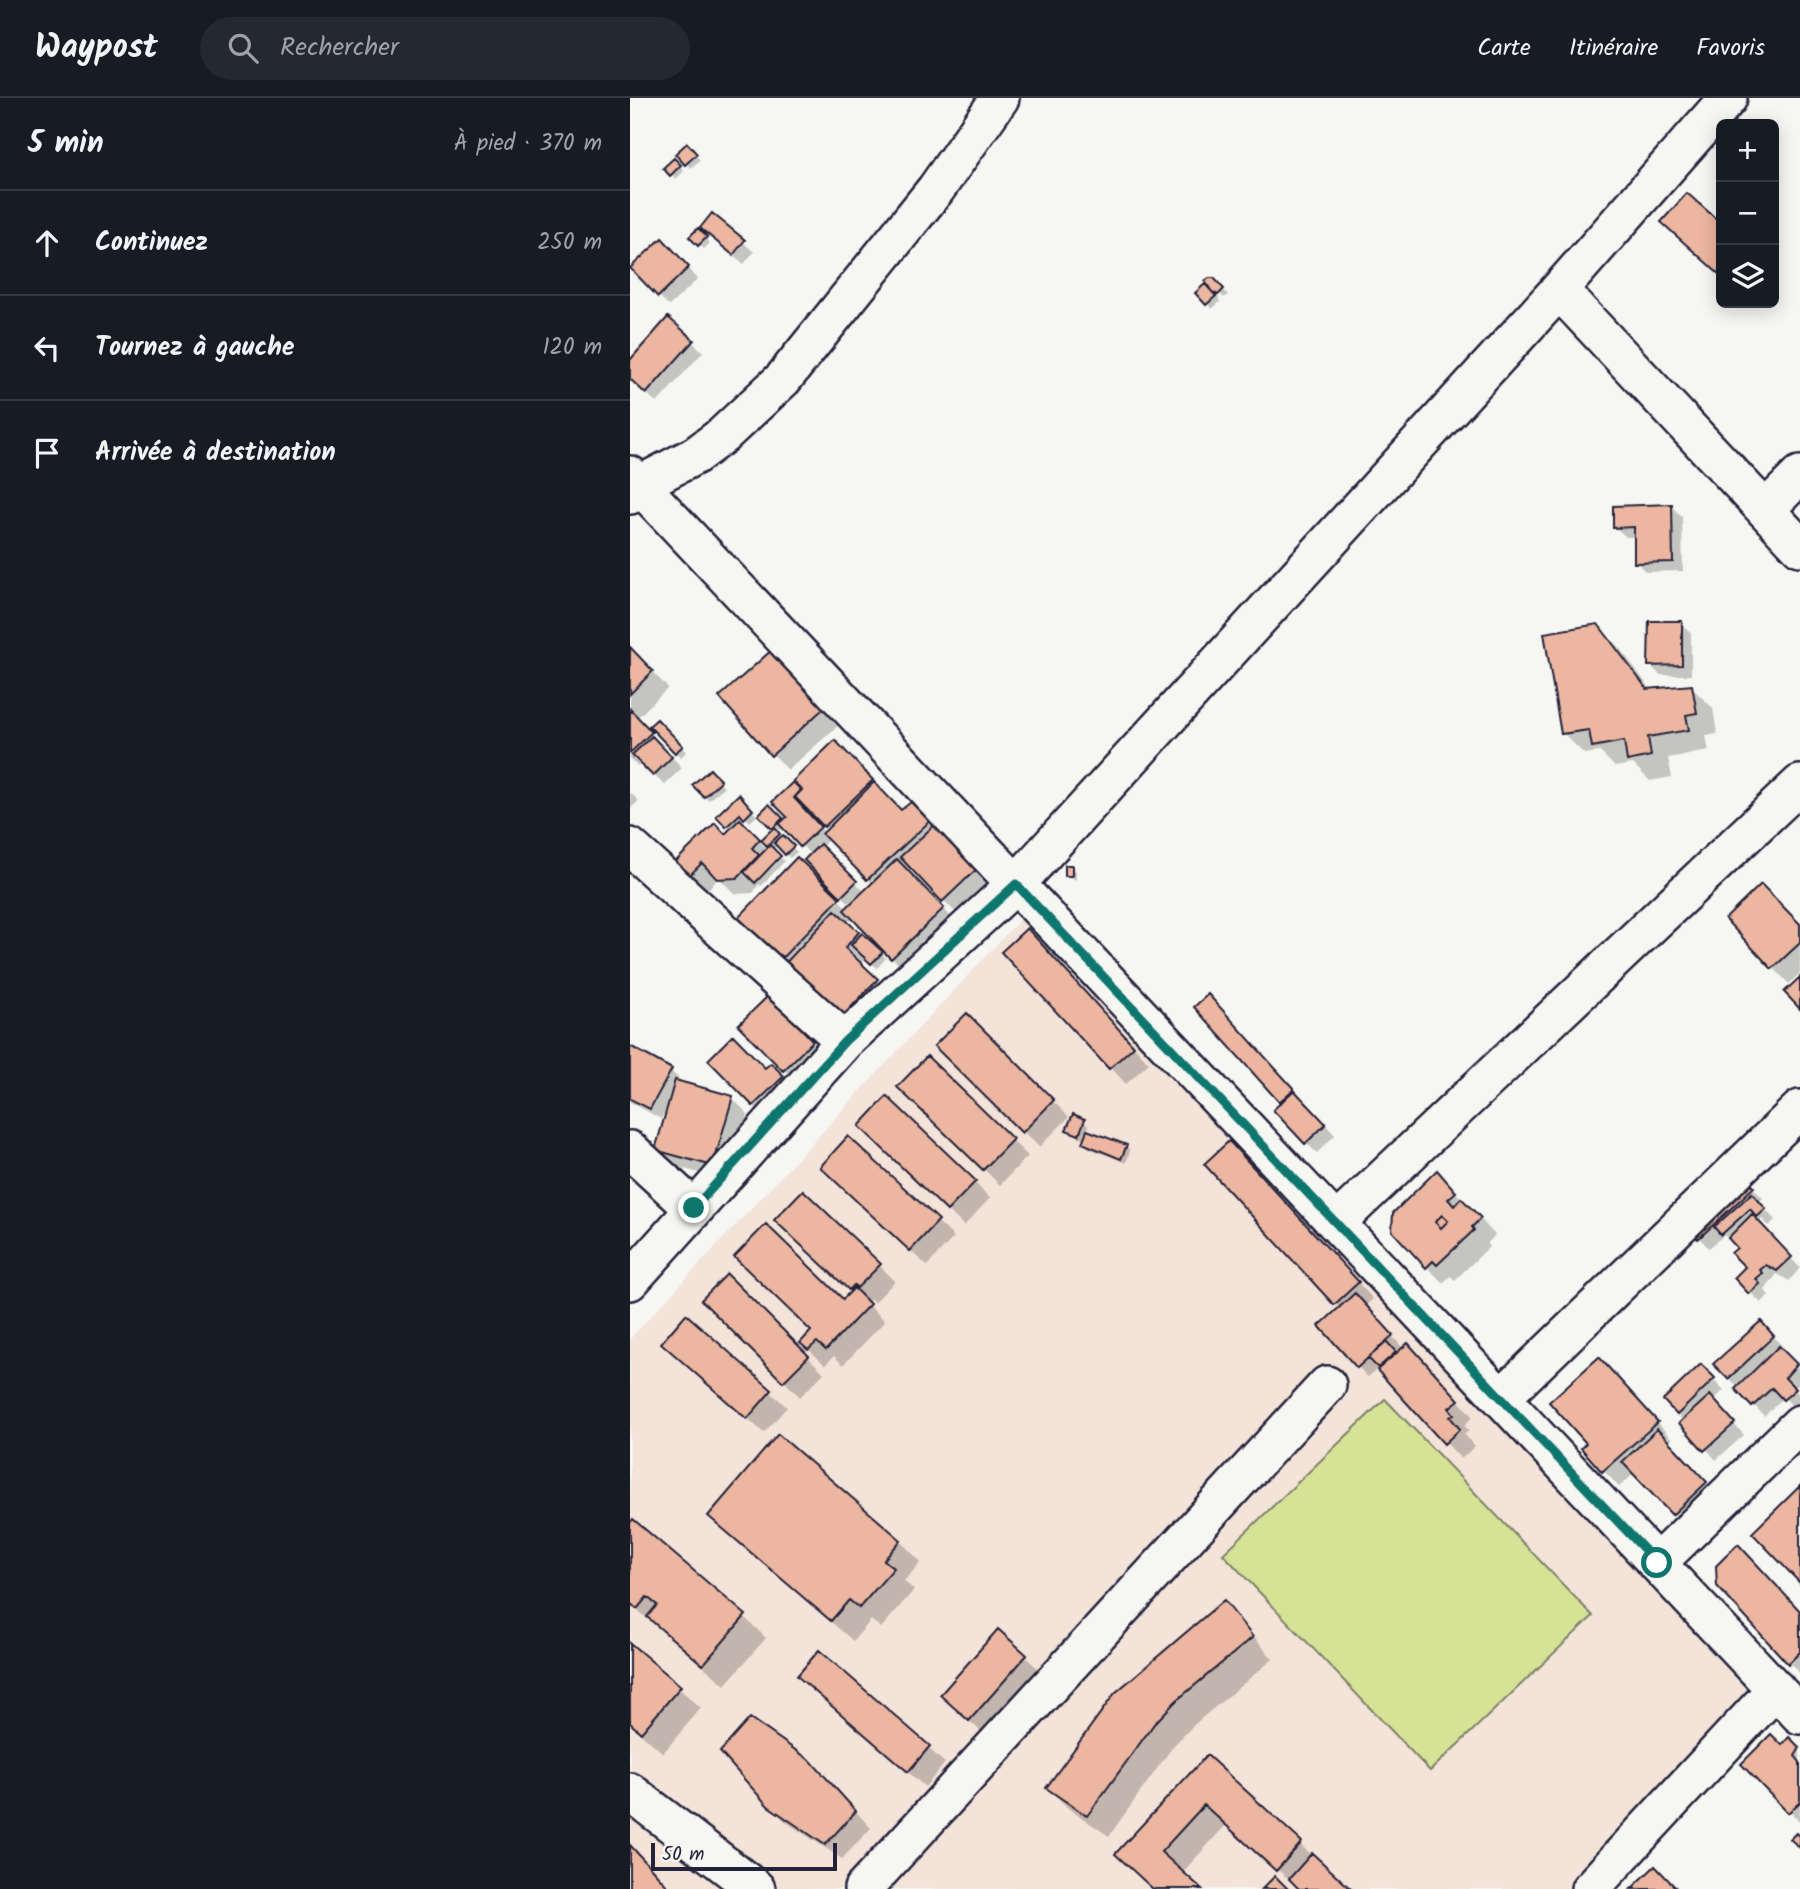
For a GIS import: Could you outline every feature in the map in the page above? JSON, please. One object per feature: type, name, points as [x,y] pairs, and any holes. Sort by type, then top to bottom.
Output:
[{"type":"street","points":[[1000,98],[936,189],[783,379],[696,455],[633,485],[1016,884],[1788,1702],[1590,1889]]},
{"type":"street","points":[[630,1281],[845,1041],[1016,884],[1559,290],[1728,98]]},
{"type":"street","points":[[1559,290],[1800,547]]},
{"type":"street","points":[[1765,510],[1800,475]]},
{"type":"street","points":[[1336,1223],[1800,784]]},
{"type":"street","points":[[630,847],[845,1041]]},
{"type":"street","points":[[1501,1398],[1800,1109]]},
{"type":"street","points":[[630,1150],[694,1208]]},
{"type":"street","points":[[863,1889],[1327,1385]]},
{"type":"street","points":[[1657,1563],[1800,1424]]},
{"type":"street","points":[[630,1792],[755,1889]]},
{"type":"shaded area","points":[[1026,913],[1757,1692],[1579,1889],[630,1889],[630,1339]]},
{"type":"green space","points":[[1385,1399],[1593,1616],[1430,1771],[1223,1554]]},
{"type":"building","points":[[687,143],[697,154],[685,165],[675,154]]},
{"type":"building","points":[[674,158],[681,165],[670,176],[663,168]]},
{"type":"building","points":[[1687,193],[1716,219],[1716,272],[1661,222]]},
{"type":"building","points":[[712,213],[745,240],[733,255],[700,228]]},
{"type":"building","points":[[698,228],[707,237],[698,246],[689,237]]},
{"type":"building","points":[[662,238],[689,267],[658,297],[630,268]]},
{"type":"building","points":[[1214,278],[1224,289],[1218,295],[1212,292],[1205,281]]},
{"type":"building","points":[[1205,284],[1216,296],[1206,305],[1195,293]]},
{"type":"building","points":[[668,317],[694,340],[646,394],[630,379],[630,360]]},
{"type":"building","points":[[1672,504],[1673,562],[1634,563],[1634,527],[1613,528],[1613,506]]},
{"type":"building","points":[[1649,621],[1682,621],[1682,665],[1648,666]]},
{"type":"building","points":[[1598,624],[1647,689],[1692,685],[1697,713],[1686,715],[1689,730],[1648,737],[1651,756],[1627,761],[1624,741],[1592,747],[1589,730],[1561,734],[1544,633]]},
{"type":"building","points":[[792,632],[843,691],[771,756],[719,697]]},
{"type":"building","points":[[630,647],[653,671],[630,694]]},
{"type":"building","points":[[630,709],[652,732],[630,753]]},
{"type":"building","points":[[657,719],[683,746],[675,753],[649,726]]},
{"type":"building","points":[[652,736],[672,757],[653,776],[632,755]]},
{"type":"building","points":[[835,740],[873,780],[824,827],[795,797],[802,790],[793,781]]},
{"type":"building","points":[[710,769],[721,781],[704,797],[692,785]]},
{"type":"building","points":[[793,782],[801,790],[794,798],[821,827],[800,847],[779,824],[787,817],[772,802]]},
{"type":"building","points":[[874,782],[901,810],[911,802],[930,821],[867,880],[822,834]]},
{"type":"building","points":[[739,794],[753,810],[744,819],[740,814],[726,827],[716,816]]},
{"type":"building","points":[[769,804],[783,818],[772,829],[758,815]]},
{"type":"building","points":[[740,819],[760,839],[752,848],[759,855],[737,878],[717,879],[702,863],[682,883],[671,866],[715,823],[725,834]]},
{"type":"building","points":[[941,819],[983,863],[942,902],[900,857]]},
{"type":"building","points":[[774,827],[780,834],[767,846],[761,840]]},
{"type":"building","points":[[783,835],[794,846],[785,855],[774,843]]},
{"type":"building","points":[[820,844],[857,881],[841,897],[804,860]]},
{"type":"building","points":[[770,845],[781,856],[755,883],[744,872]]},
{"type":"building","points":[[797,857],[840,898],[781,959],[738,918]]},
{"type":"building","points":[[897,859],[944,908],[891,959],[844,910]]},
{"type":"building","points":[[1065,865],[1072,865],[1072,876],[1065,876]]},
{"type":"building","points":[[1761,884],[1800,924],[1800,943],[1772,969],[1725,919]]},
{"type":"building","points":[[835,910],[859,932],[845,948],[878,979],[837,1022],[780,969]]},
{"type":"building","points":[[1027,928],[1134,1046],[1109,1069],[1001,952]]},
{"type":"building","points":[[862,933],[883,952],[871,964],[851,945]]},
{"type":"building","points":[[1800,977],[1800,1009],[1784,992]]},
{"type":"building","points":[[1208,994],[1294,1089],[1279,1102],[1194,1007]]},
{"type":"building","points":[[769,995],[813,1041],[783,1071],[738,1025]]},
{"type":"building","points":[[967,1013],[1054,1100],[1022,1133],[934,1046]]},
{"type":"building","points":[[733,1035],[765,1068],[771,1063],[784,1076],[753,1106],[708,1060]]},
{"type":"building","points":[[630,1046],[672,1069],[650,1109],[630,1099]]},
{"type":"building","points":[[927,1056],[1013,1139],[983,1170],[897,1087]]},
{"type":"building","points":[[675,1080],[733,1096],[713,1166],[655,1150]]},
{"type":"building","points":[[1294,1090],[1326,1124],[1305,1144],[1273,1110]]},
{"type":"building","points":[[887,1096],[976,1181],[947,1211],[859,1126]]},
{"type":"building","points":[[1073,1114],[1085,1119],[1079,1135],[1066,1130]]},
{"type":"building","points":[[1087,1130],[1127,1145],[1121,1159],[1082,1143]]},
{"type":"building","points":[[848,1136],[939,1220],[910,1251],[820,1167]]},
{"type":"building","points":[[1229,1141],[1359,1282],[1334,1305],[1204,1164]]},
{"type":"building","points":[[1437,1170],[1456,1192],[1448,1199],[1454,1206],[1461,1198],[1481,1218],[1472,1227],[1474,1230],[1437,1265],[1433,1261],[1426,1268],[1392,1231],[1393,1213]],"holes":[[[1442,1215],[1448,1221],[1441,1228],[1435,1222]]]},
{"type":"building","points":[[1739,1171],[1754,1187],[1698,1239],[1683,1223]]},
{"type":"building","points":[[803,1190],[881,1264],[857,1288],[854,1285],[849,1290],[774,1220]]},
{"type":"building","points":[[1752,1193],[1766,1209],[1757,1217],[1750,1209],[1721,1235],[1714,1227]]},
{"type":"building","points":[[1752,1214],[1792,1257],[1777,1271],[1766,1265],[1760,1270],[1763,1273],[1756,1279],[1760,1284],[1749,1294],[1734,1278],[1745,1267],[1731,1253],[1737,1248],[1728,1238]]},
{"type":"building","points":[[1442,1215],[1448,1221],[1441,1228],[1435,1222]]},
{"type":"building","points":[[766,1224],[843,1299],[854,1288],[870,1304],[826,1350],[817,1342],[808,1350],[800,1343],[811,1331],[734,1257]]},
{"type":"building","points":[[727,1274],[809,1356],[783,1382],[701,1300]]},
{"type":"building","points":[[1355,1293],[1393,1335],[1357,1368],[1319,1326]]},
{"type":"building","points":[[686,1314],[772,1390],[747,1419],[661,1343]]},
{"type":"building","points":[[1761,1321],[1774,1336],[1728,1379],[1713,1364]]},
{"type":"building","points":[[1387,1342],[1396,1352],[1378,1368],[1368,1358]]},
{"type":"building","points":[[1408,1343],[1459,1400],[1449,1408],[1454,1414],[1450,1417],[1460,1429],[1444,1444],[1377,1370]]},
{"type":"building","points":[[1779,1346],[1797,1364],[1785,1378],[1796,1389],[1783,1400],[1772,1388],[1752,1407],[1735,1389]]},
{"type":"building","points":[[1599,1357],[1658,1422],[1602,1472],[1581,1448],[1586,1443],[1549,1402]]},
{"type":"building","points":[[1701,1364],[1715,1378],[1677,1415],[1663,1400]]},
{"type":"building","points":[[1710,1395],[1735,1423],[1704,1451],[1679,1423]]},
{"type":"building","points":[[1657,1429],[1707,1482],[1672,1515],[1622,1462]]},
{"type":"building","points":[[778,1434],[901,1540],[884,1560],[894,1568],[859,1608],[849,1600],[831,1621],[708,1516]]},
{"type":"building","points":[[1800,1486],[1800,1583],[1752,1533]]},
{"type":"building","points":[[633,1519],[746,1615],[703,1665],[647,1617],[657,1605],[647,1597],[637,1609],[630,1603],[630,1523]]},
{"type":"building","points":[[1738,1544],[1800,1611],[1800,1652],[1788,1664],[1717,1586],[1716,1566]]},
{"type":"building","points":[[1224,1600],[1253,1637],[1176,1701],[1154,1724],[1087,1816],[1046,1788],[1115,1693]]},
{"type":"building","points":[[998,1629],[1027,1655],[969,1721],[940,1695]]},
{"type":"building","points":[[630,1643],[681,1686],[641,1733],[630,1723]]},
{"type":"building","points":[[819,1650],[930,1746],[908,1772],[797,1676]]},
{"type":"building","points":[[750,1718],[811,1761],[856,1811],[825,1845],[768,1806],[720,1752]]},
{"type":"building","points":[[1771,1734],[1782,1745],[1789,1737],[1800,1748],[1795,1756],[1800,1762],[1800,1802],[1788,1813],[1741,1764]]},
{"type":"building","points":[[1207,1755],[1302,1842],[1276,1871],[1204,1805],[1161,1852],[1202,1889],[1153,1889],[1115,1854]]},
{"type":"building","points":[[1796,1833],[1800,1837],[1800,1848],[1790,1839]]},
{"type":"building","points":[[630,1845],[670,1889],[630,1889]]},
{"type":"building","points":[[1312,1853],[1351,1889],[1299,1889],[1289,1879]]},
{"type":"building","points":[[1655,1866],[1677,1889],[1631,1889]]},
{"type":"building","points":[[1275,1876],[1288,1889],[1262,1889]]},
{"type":"route","points":[[694,1208],[845,1041],[1016,884],[1657,1563]]}]
